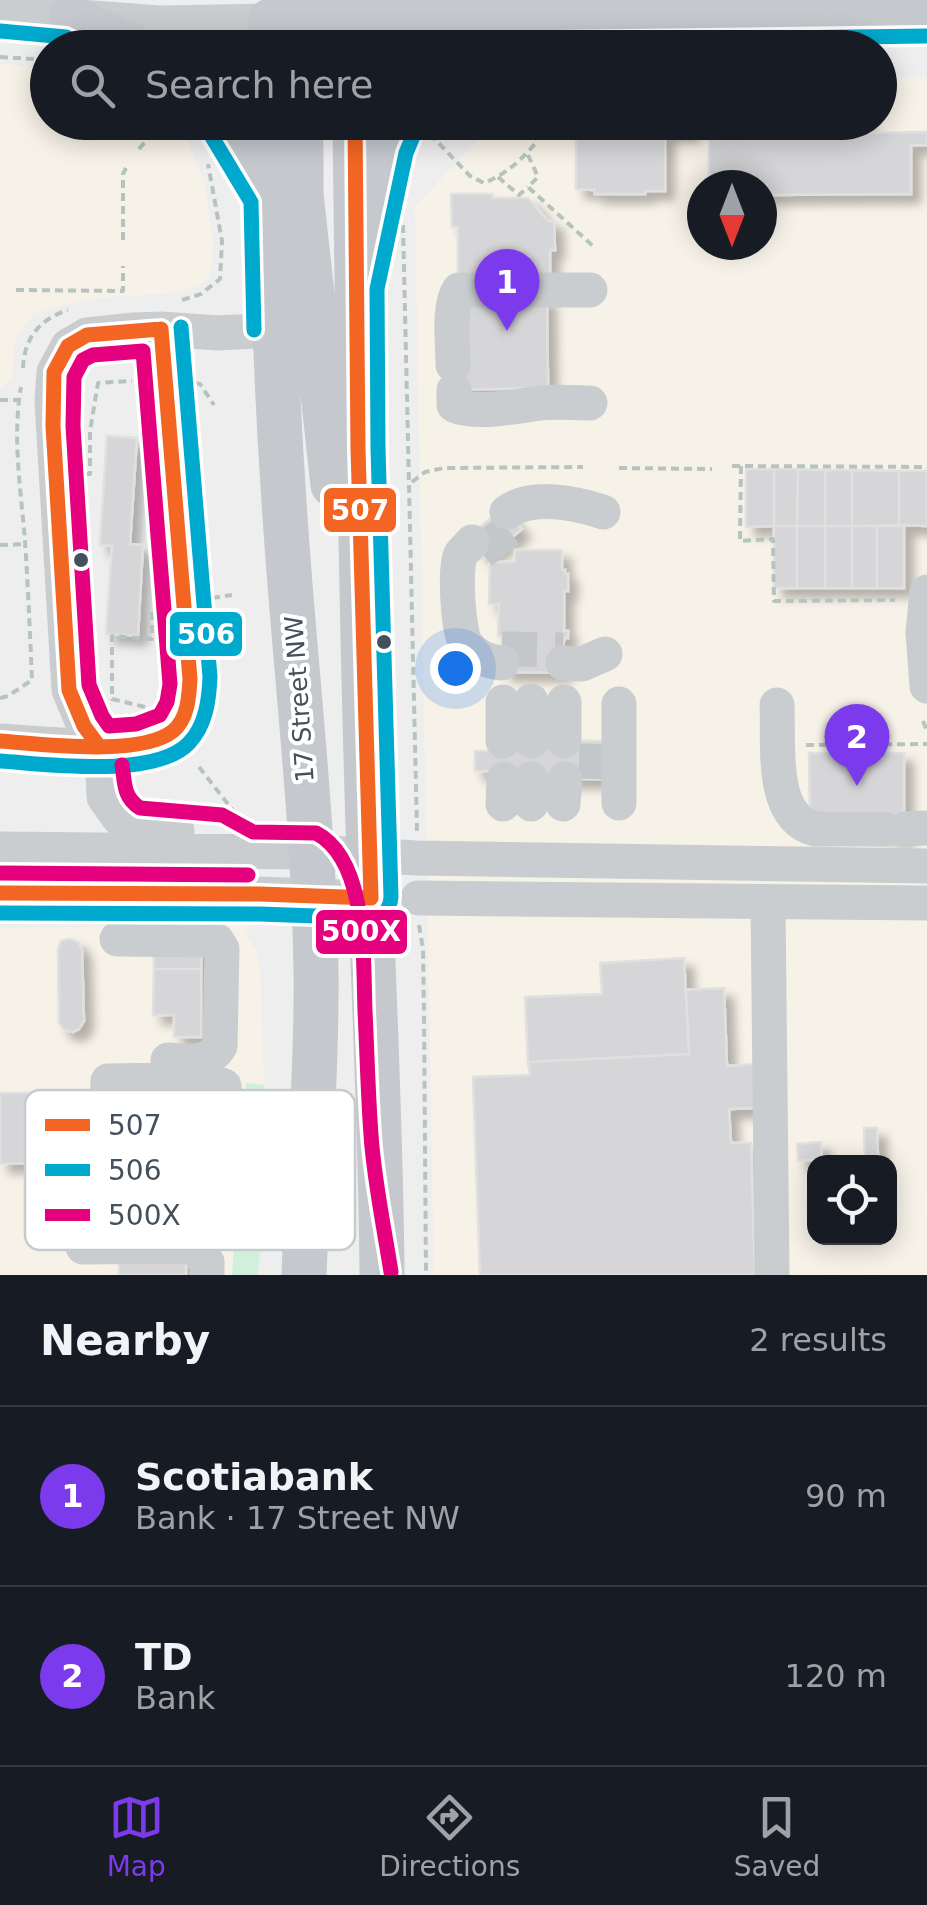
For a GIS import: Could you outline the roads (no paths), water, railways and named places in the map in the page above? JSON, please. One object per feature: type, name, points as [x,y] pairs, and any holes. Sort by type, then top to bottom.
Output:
[{"type":"main road","points":[[306,17],[553,20],[927,16]]},
{"type":"main road","points":[[71,17],[98,30]]},
{"type":"main road","points":[[510,30],[553,20]]},
{"type":"main road","points":[[217,140],[271,196]]},
{"type":"main road","name":"17 Street NW","points":[[270,140],[274,330],[284,517],[380,1137],[382,1275]]},
{"type":"main road","points":[[300,140],[301,194],[336,509],[366,704]]},
{"type":"main road","name":"17 Street NW","points":[[314,1090],[316,971],[340,880],[366,704],[358,448],[355,140]]},
{"type":"main road","points":[[357,288],[387,147],[395,140]]},
{"type":"main road","points":[[340,880],[349,1090]]},
{"type":"main road","points":[[355,1167],[371,1275]]},
{"type":"main road","name":"17 Street NW","points":[[304,1275],[305,1250]]},
{"type":"street","points":[[0,10],[160,23],[306,17]]},
{"type":"street","points":[[590,290],[459,290],[453,303],[454,405],[466,409],[590,402]]},
{"type":"street","points":[[0,742],[140,744],[170,734],[185,713],[190,679],[167,316]]},
{"type":"street","points":[[274,330],[218,333],[167,316],[87,335],[68,346],[54,372],[53,426],[69,690],[84,726],[98,746],[104,797],[119,818],[132,826],[218,835],[248,852],[340,880]]},
{"type":"street","points":[[512,518],[581,517],[603,512]]},
{"type":"street","points":[[476,547],[462,552],[458,567],[462,636],[467,646],[486,660],[502,656]]},
{"type":"street","points":[[914,596],[923,633],[927,686]]},
{"type":"street","points":[[563,657],[582,664],[605,654]]},
{"type":"street","points":[[563,702],[549,740],[563,702]]},
{"type":"street","points":[[556,793],[563,702]]},
{"type":"street","points":[[777,706],[782,796],[792,815],[816,828],[905,829]]},
{"type":"street","points":[[0,849],[248,852]]},
{"type":"street","points":[[0,893],[340,880],[927,866]]},
{"type":"street","points":[[768,902],[772,1275]]},
{"type":"street","points":[[418,913],[768,902],[927,903]]},
{"type":"street","points":[[112,1070],[198,1061],[213,1056],[220,1046],[222,948],[217,941],[116,939]]},
{"type":"street","points":[[112,1070],[208,1078],[224,1090]]},
{"type":"street","points":[[109,1090],[112,1070]]},
{"type":"street","points":[[196,1250],[207,1262],[207,1275]]},
{"type":"tunnel","points":[[481,552],[517,524]]},
{"type":"tunnel","points":[[502,649],[563,650]]},
{"type":"tunnel","points":[[596,779],[597,741]]},
{"type":"place","name":"Scotiabank","points":[[507,331]]},
{"type":"place","name":"TD","points":[[857,786]]}]
